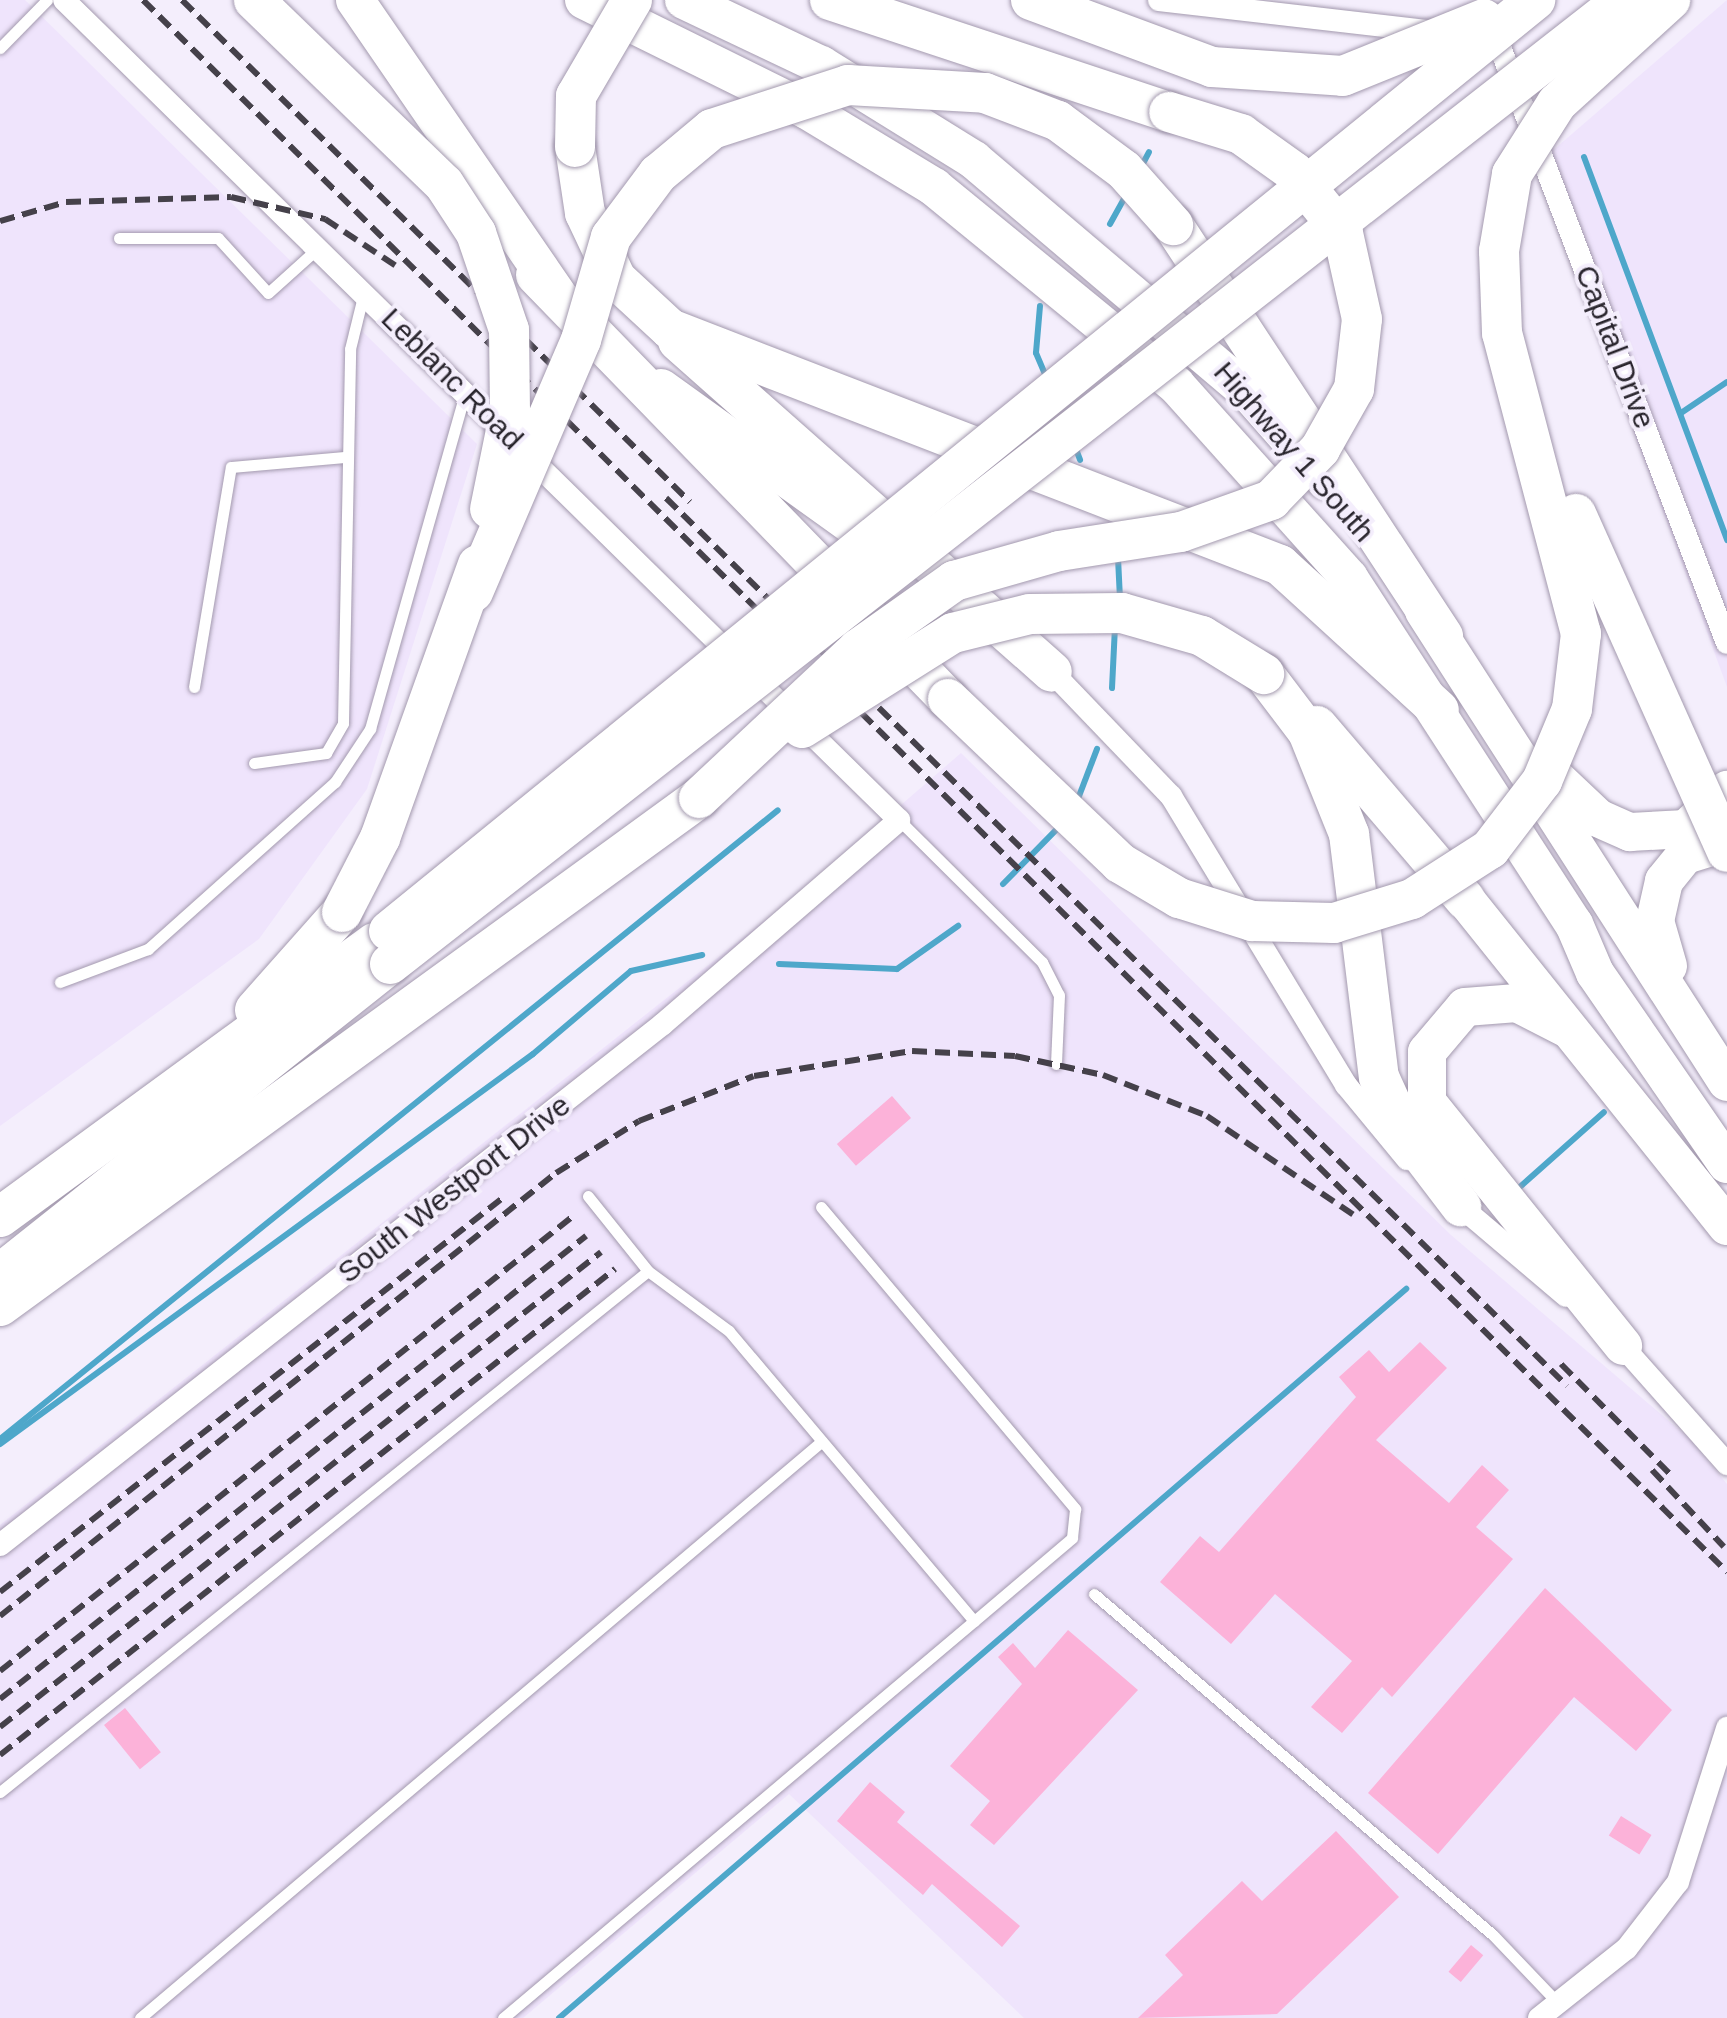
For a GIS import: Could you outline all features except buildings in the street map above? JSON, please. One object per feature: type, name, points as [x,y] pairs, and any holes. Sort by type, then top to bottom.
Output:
[{"type":"highway","points":[[254,0],[444,184],[496,283],[509,330],[510,411],[473,592]]},
{"type":"highway","points":[[355,0],[536,274],[948,700],[1120,863],[1178,898],[1252,921],[1334,923],[1412,899],[1490,848],[1542,782],[1572,709],[1581,634],[1570,565],[1502,333],[1499,251],[1512,174],[1558,103],[1670,0]]},
{"type":"highway","name":"Highway 1 South","points":[[584,0],[807,110],[934,188],[1063,284],[1258,470],[1439,710],[1574,924],[1595,972],[1727,1164]]},
{"type":"highway","points":[[632,0],[576,96],[575,146],[585,214],[616,280],[670,329],[720,384],[1052,672]]},
{"type":"highway","name":"Highway 1 South","points":[[684,0],[821,65],[974,160],[1113,269],[1248,392],[1443,636],[1678,997],[1727,1082]]},
{"type":"highway","points":[[699,798],[858,649],[954,581],[1059,551],[1181,532],[1272,500],[1320,448],[1354,389],[1362,319],[1343,232],[1294,172],[1242,134],[830,0]]},
{"type":"highway","points":[[1030,0],[1212,67],[1343,76],[1458,36],[1513,0]]},
{"type":"highway","points":[[0,1274],[1535,0]]},
{"type":"highway","points":[[0,1217],[197,1074],[382,954],[1623,0]]},
{"type":"highway","points":[[197,1074],[342,912],[581,340],[611,237],[658,174],[712,129],[848,85],[985,93],[1058,121],[1124,170],[1172,225],[1443,636]]},
{"type":"highway","points":[[536,274],[664,391],[1052,672]]},
{"type":"highway","points":[[670,329],[1280,565],[1439,710]]},
{"type":"highway","points":[[1516,383],[1714,840]]},
{"type":"highway","points":[[0,1306],[699,798],[953,633],[1030,614],[1122,613],[1202,636],[1264,674],[1354,762],[1727,1226]]},
{"type":"highway","points":[[1264,674],[1308,732],[1348,834],[1379,1077],[1403,1130],[1461,1206]]},
{"type":"highway","points":[[1504,729],[1598,818],[1630,832],[1714,840]]},
{"type":"highway","points":[[1714,840],[1727,790]]},
{"type":"highway","points":[[1678,997],[1655,922],[1664,881],[1714,840],[1727,813]]},
{"type":"highway","points":[[1568,1030],[1517,1003],[1464,1008],[1427,1052],[1426,1102],[1624,1346]]},
{"type":"street","name":"Leblanc Road","points":[[64,0],[899,820]]},
{"type":"street","points":[[1159,0],[1404,24],[1503,52]]},
{"type":"street","name":"Capital Drive","points":[[1481,0],[1727,643]]},
{"type":"street","points":[[1052,672],[1171,796],[1346,1085],[1387,1141],[1624,1346],[1727,1464]]},
{"type":"street","name":"South Westport Drive","points":[[0,1545],[648,1036],[899,820]]},
{"type":"street","points":[[1538,2018],[1627,1948],[1678,1882],[1727,1728]]},
{"type":"lane","points":[[0,48],[47,0]]},
{"type":"lane","points":[[120,238],[218,238],[268,293],[318,248]]},
{"type":"lane","points":[[254,762],[326,753],[343,724],[344,458],[350,349],[364,292]]},
{"type":"lane","points":[[60,982],[148,949],[335,782],[370,729],[465,392]]},
{"type":"lane","points":[[194,687],[231,467],[344,458]]},
{"type":"lane","points":[[343,724],[370,729]]},
{"type":"lane","points":[[899,820],[1042,962],[1059,995],[1056,1064]]},
{"type":"lane","points":[[588,1196],[648,1271],[729,1331],[974,1620]]},
{"type":"lane","points":[[504,2018],[1072,1538],[1075,1509],[820,1207]]},
{"type":"lane","points":[[0,1792],[648,1271]]},
{"type":"lane","points":[[140,2018],[822,1441]]},
{"type":"lane","points":[[1094,1594],[1492,1935],[1560,2004]]},
{"type":"shaded area","points":[[0,0],[25,0],[477,444],[367,789],[259,939],[0,1126]]},
{"type":"shaded area","points":[[1727,0],[1727,687],[1536,165]]},
{"type":"shaded area","points":[[961,753],[1451,1235],[1690,1439],[1727,1484],[1727,2018],[1024,2018],[789,1794],[523,2018],[0,2018],[0,1525],[797,895]]},
{"type":"waterway","points":[[1140,169],[1149,152]]},
{"type":"waterway","points":[[1584,157],[1727,540]]},
{"type":"waterway","points":[[1110,224],[1127,193]]},
{"type":"waterway","points":[[1040,306],[1036,353],[1046,377]]},
{"type":"waterway","points":[[1681,413],[1727,382]]},
{"type":"waterway","points":[[1074,444],[1080,460]]},
{"type":"waterway","points":[[1118,558],[1120,599]]},
{"type":"waterway","points":[[1112,688],[1115,627]]},
{"type":"waterway","points":[[1076,804],[1097,749]]},
{"type":"waterway","points":[[0,1439],[778,810]]},
{"type":"waterway","points":[[1003,884],[1060,826]]},
{"type":"waterway","points":[[779,964],[897,969],[958,926]]},
{"type":"waterway","points":[[0,1444],[533,1054],[631,971],[702,955]]},
{"type":"waterway","points":[[1521,1186],[1604,1112]]},
{"type":"waterway","points":[[559,2018],[1406,1289]]},
{"type":"railway","points":[[143,0],[1727,1572]]},
{"type":"railway","points":[[182,0],[690,502]]},
{"type":"railway","points":[[0,221],[66,202],[231,197],[325,219],[399,268]]},
{"type":"railway","points":[[666,498],[1567,1386]]},
{"type":"railway","points":[[0,1616],[556,1173],[639,1121],[754,1076],[912,1051],[1015,1056],[1103,1075],[1207,1116],[1358,1218]]},
{"type":"railway","points":[[0,1592],[504,1197]]},
{"type":"railway","points":[[0,1671],[572,1217]]},
{"type":"railway","points":[[0,1699],[586,1236]]},
{"type":"railway","points":[[0,1727],[601,1252]]},
{"type":"railway","points":[[0,1755],[615,1269]]},
{"type":"railway","points":[[1561,1364],[1670,1474]]},
{"type":"railway","points":[[1652,1470],[1724,1547]]}]
